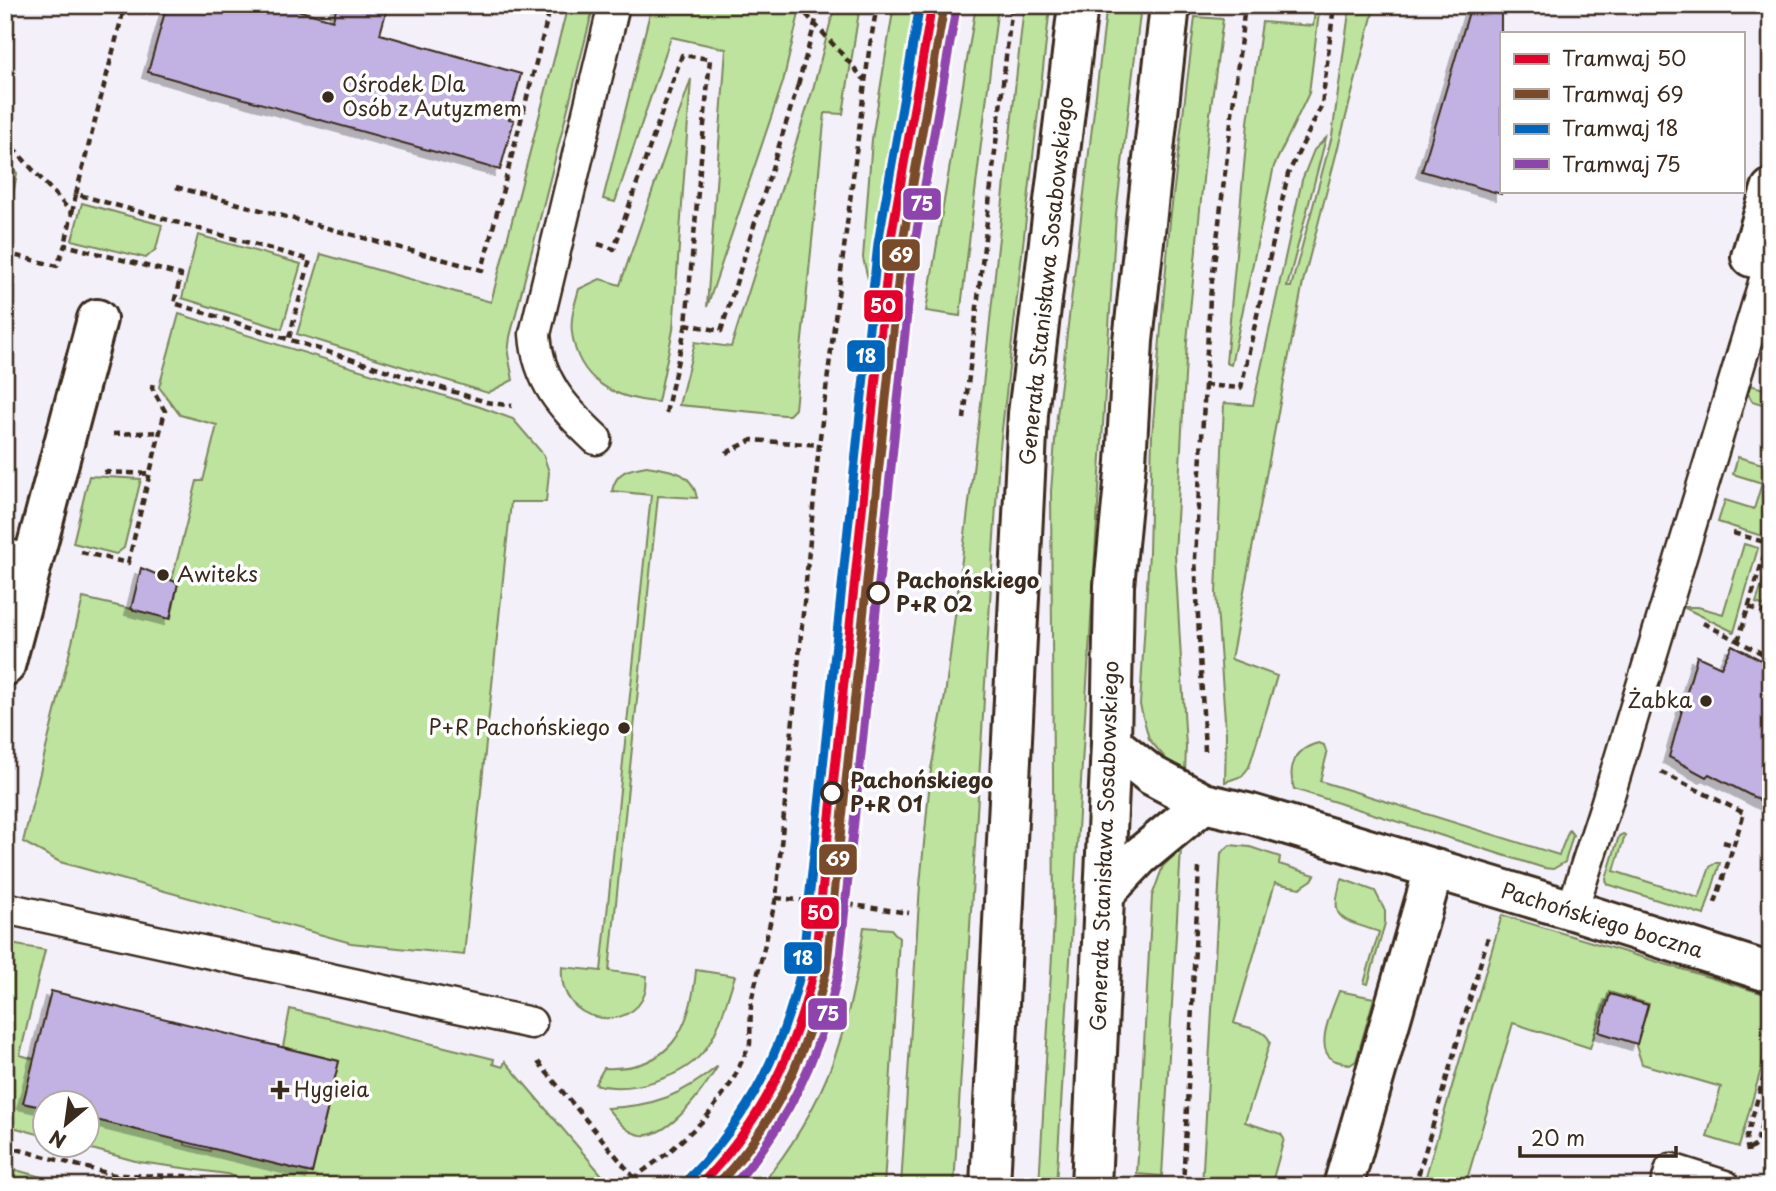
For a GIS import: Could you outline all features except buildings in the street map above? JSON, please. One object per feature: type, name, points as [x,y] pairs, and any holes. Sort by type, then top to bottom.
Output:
[{"type":"main road","name":"Generała Stanisława Sosabowskiego","points":[[990,1186],[1028,414],[1079,5]]},
{"type":"main road","name":"Generała Stanisława Sosabowskiego","points":[[1091,1186],[1111,743],[1115,586],[1133,341],[1170,5]]},
{"type":"main road","points":[[1771,189],[1751,257],[1771,263]]},
{"type":"main road","points":[[5,666],[19,558],[97,319]]},
{"type":"main road","name":"Pachońskiego boczna","points":[[1111,743],[1151,775],[1204,803],[1251,814],[1503,889],[1771,973]]},
{"type":"main road","points":[[1105,893],[1139,857],[1204,803]]},
{"type":"main road","points":[[1343,1186],[1434,869]]},
{"type":"lane","points":[[596,439],[551,390],[536,354],[534,334],[614,5]]},
{"type":"lane","points":[[1572,910],[1771,263]]},
{"type":"lane","points":[[5,908],[531,1023]]},
{"type":"lane","points":[[1666,1186],[1671,1170],[1725,1186]]},
{"type":"path","points":[[5,253],[57,266],[65,245],[125,5]]},
{"type":"path","points":[[176,187],[482,270],[551,5]]},
{"type":"path","points":[[798,5],[865,80]]},
{"type":"path","points":[[686,324],[721,331],[798,85],[820,5]]},
{"type":"path","points":[[623,1186],[669,1152],[705,1119],[725,1093],[751,1044],[751,1002],[776,898],[819,445],[877,5]]},
{"type":"path","points":[[964,419],[1012,5]]},
{"type":"path","points":[[1200,5],[1302,12],[1303,5]]},
{"type":"path","points":[[1206,759],[1195,585],[1205,385],[1212,285],[1245,5]]},
{"type":"path","points":[[1205,385],[1241,388],[1288,174],[1322,105],[1334,5]]},
{"type":"path","points":[[593,243],[614,249],[682,55],[710,59],[686,324],[666,413]]},
{"type":"path","points":[[5,139],[72,213]]},
{"type":"path","points":[[76,194],[310,260],[289,338]]},
{"type":"path","points":[[65,245],[181,275],[174,303],[486,402],[513,406],[523,402]]},
{"type":"path","points":[[78,551],[128,562],[165,411],[152,388],[153,382]]},
{"type":"path","points":[[108,435],[160,432]]},
{"type":"path","points":[[726,453],[752,440],[819,445]]},
{"type":"path","points":[[98,471],[150,474]]},
{"type":"path","points":[[1738,641],[1771,533]]},
{"type":"path","points":[[1749,607],[1771,615]]},
{"type":"path","points":[[1660,771],[1744,813],[1712,910]]},
{"type":"path","points":[[1723,842],[1734,845]]},
{"type":"path","points":[[1183,1186],[1200,858]]},
{"type":"path","points":[[1415,1186],[1503,889]]},
{"type":"path","points":[[776,898],[909,913]]},
{"type":"path","points":[[1771,1051],[1746,1140],[1749,1150],[1756,1145],[1771,1092]]},
{"type":"path","points":[[537,1062],[641,1186]]},
{"type":"path","points":[[5,1146],[114,1175],[186,1176],[230,1186]]},
{"type":"path","points":[[114,1175],[131,1186]]},
{"type":"green space","points":[[568,5],[594,5],[510,337],[508,354],[513,380],[488,393],[297,334],[321,254],[491,302]]},
{"type":"green space","points":[[652,5],[801,5],[783,82],[707,307],[726,49],[671,37],[615,202],[603,199]]},
{"type":"green space","points":[[835,5],[860,5],[843,114],[825,113],[795,409],[789,415],[784,415],[679,405],[695,342],[731,347],[813,89]]},
{"type":"green space","points":[[894,5],[921,5],[874,305],[863,258],[872,139]]},
{"type":"green space","points":[[976,5],[998,5],[960,316],[926,311]]},
{"type":"green space","points":[[1316,5],[1320,5],[1309,93],[1274,166],[1231,365],[1226,363],[1248,122],[1262,22],[1313,26]]},
{"type":"green space","points":[[1350,5],[1375,5],[1303,282],[1231,659],[1277,676],[1249,767],[1242,776],[1225,782],[1226,734],[1216,593],[1224,403],[1253,405],[1302,180],[1314,150],[1326,138],[1287,287],[1291,287],[1332,136]]},
{"type":"green space","points":[[1024,6],[1050,7],[999,456],[954,1186],[901,1186],[920,885],[931,769],[945,696],[979,422]]},
{"type":"green space","points":[[1106,12],[1140,14],[1116,214],[1056,1186],[1039,1186],[1054,919],[1051,491],[1057,416]]},
{"type":"green space","points":[[1195,17],[1223,19],[1208,129],[1187,341],[1175,554],[1186,747],[1185,773],[1171,765],[1149,739],[1140,705],[1149,552],[1152,435],[1170,221]]},
{"type":"green space","points":[[691,79],[673,330],[658,402],[642,400],[613,392],[591,375],[576,350],[572,316],[579,289],[600,279],[620,285]]},
{"type":"green space","points":[[5,160],[17,173],[6,232],[5,232]]},
{"type":"green space","points":[[82,203],[162,225],[156,249],[146,258],[72,240]]},
{"type":"green space","points":[[198,235],[301,264],[282,329],[182,298]]},
{"type":"green space","points":[[179,314],[513,419],[543,454],[549,472],[546,502],[511,502],[464,955],[351,943],[60,862],[23,842],[83,598],[171,618],[178,583],[172,580],[197,481],[203,481],[217,425],[180,415],[159,387]]},
{"type":"green space","points":[[1746,384],[1771,391],[1771,407],[1752,401],[1745,388]]},
{"type":"green space","points":[[1771,450],[1771,507],[1762,536],[1718,522],[1725,500],[1754,509],[1762,483],[1733,474],[1738,457],[1766,465]]},
{"type":"green space","points":[[647,466],[679,473],[690,482],[697,498],[658,496],[609,971],[647,976],[646,991],[637,1006],[626,1014],[612,1018],[597,1017],[583,1012],[571,1001],[564,986],[562,967],[601,971],[651,495],[612,491],[620,475]]},
{"type":"green space","points":[[89,476],[141,479],[124,548],[116,554],[73,543]]},
{"type":"green space","points":[[1744,544],[1758,548],[1734,632],[1683,607],[1698,607],[1723,614]]},
{"type":"green space","points":[[1771,555],[1771,608],[1756,603]]},
{"type":"green space","points":[[1319,743],[1324,745],[1327,754],[1320,781],[1559,855],[1569,830],[1573,835],[1565,862],[1553,869],[1544,868],[1294,789],[1292,773],[1295,760],[1304,749]]},
{"type":"green space","points":[[1625,835],[1614,871],[1699,898],[1710,867],[1720,863],[1704,915],[1607,884],[1606,879],[1619,836]]},
{"type":"green space","points":[[1230,845],[1250,847],[1280,857],[1279,864],[1315,875],[1300,888],[1275,883],[1234,1023],[1260,1031],[1270,1042],[1245,1122],[1281,1134],[1284,1139],[1271,1186],[1202,1186],[1221,853]]},
{"type":"green space","points":[[1181,849],[1162,1176],[1137,1174],[1152,896],[1163,866]]},
{"type":"green space","points":[[1342,879],[1375,891],[1385,911],[1385,923],[1368,984],[1364,983],[1379,932],[1341,917],[1336,904]]},
{"type":"green space","points":[[1502,915],[1771,996],[1771,1034],[1739,1147],[1707,1137],[1721,1087],[1642,1064],[1636,1046],[1649,1004],[1609,992],[1590,1048],[1513,1023],[1465,1186],[1423,1186]]},
{"type":"green space","points":[[864,927],[891,929],[899,938],[884,1186],[760,1186],[802,1127],[832,1064],[852,998]]},
{"type":"green space","points":[[5,943],[45,950],[20,1055],[34,1059],[24,1103],[32,1105],[32,1132],[5,1125]]},
{"type":"green space","points":[[696,970],[735,976],[716,1030],[698,1058],[672,1075],[656,1081],[624,1087],[595,1084],[604,1068],[627,1067],[646,1062],[661,1054],[673,1042],[689,1011]]},
{"type":"green space","points":[[1339,991],[1374,998],[1356,1061],[1350,1065],[1333,1060],[1325,1047],[1326,1027]]},
{"type":"green space","points":[[290,1009],[494,1059],[493,1064],[503,1067],[505,1061],[602,1175],[587,1186],[260,1186],[227,1174],[139,1162],[102,1152],[102,1121],[185,1141],[185,1145],[210,1151],[211,1148],[312,1173],[339,1061],[283,1047]]},
{"type":"green space","points":[[718,1066],[686,1110],[652,1134],[641,1135],[631,1131],[607,1108],[639,1105],[666,1098],[692,1085]]},
{"type":"green space","points":[[5,1167],[74,1186],[35,1186],[5,1177]]},
{"type":"tram line","name":"18","points":[[690,1177],[730,1130],[761,1080],[785,1027],[802,967],[878,243],[920,5]]},
{"type":"tram line","name":"50","points":[[699,1186],[741,1137],[773,1086],[796,1030],[814,969],[890,244],[932,5]]},
{"type":"tram line","name":"69","points":[[716,1186],[755,1138],[786,1086],[809,1031],[826,972],[902,246],[944,7]]},
{"type":"tram line","name":"75","points":[[733,1186],[770,1138],[799,1087],[821,1034],[838,975],[914,247],[956,9]]},
{"type":"place","name":"Ośrodek Dla Osób z Autyzmem","points":[[328,97]]},
{"type":"place","name":"Awiteks","points":[[163,575]]},
{"type":"place","name":"Pachońskiego P+R 02","points":[[878,593]]},
{"type":"place","name":"Żabka","points":[[1706,701]]},
{"type":"place","name":"P+R Pachońskiego","points":[[624,728]]},
{"type":"place","name":"Pachońskiego P+R 01","points":[[832,793]]},
{"type":"place","name":"Hygieia","points":[[280,1090]]}]
